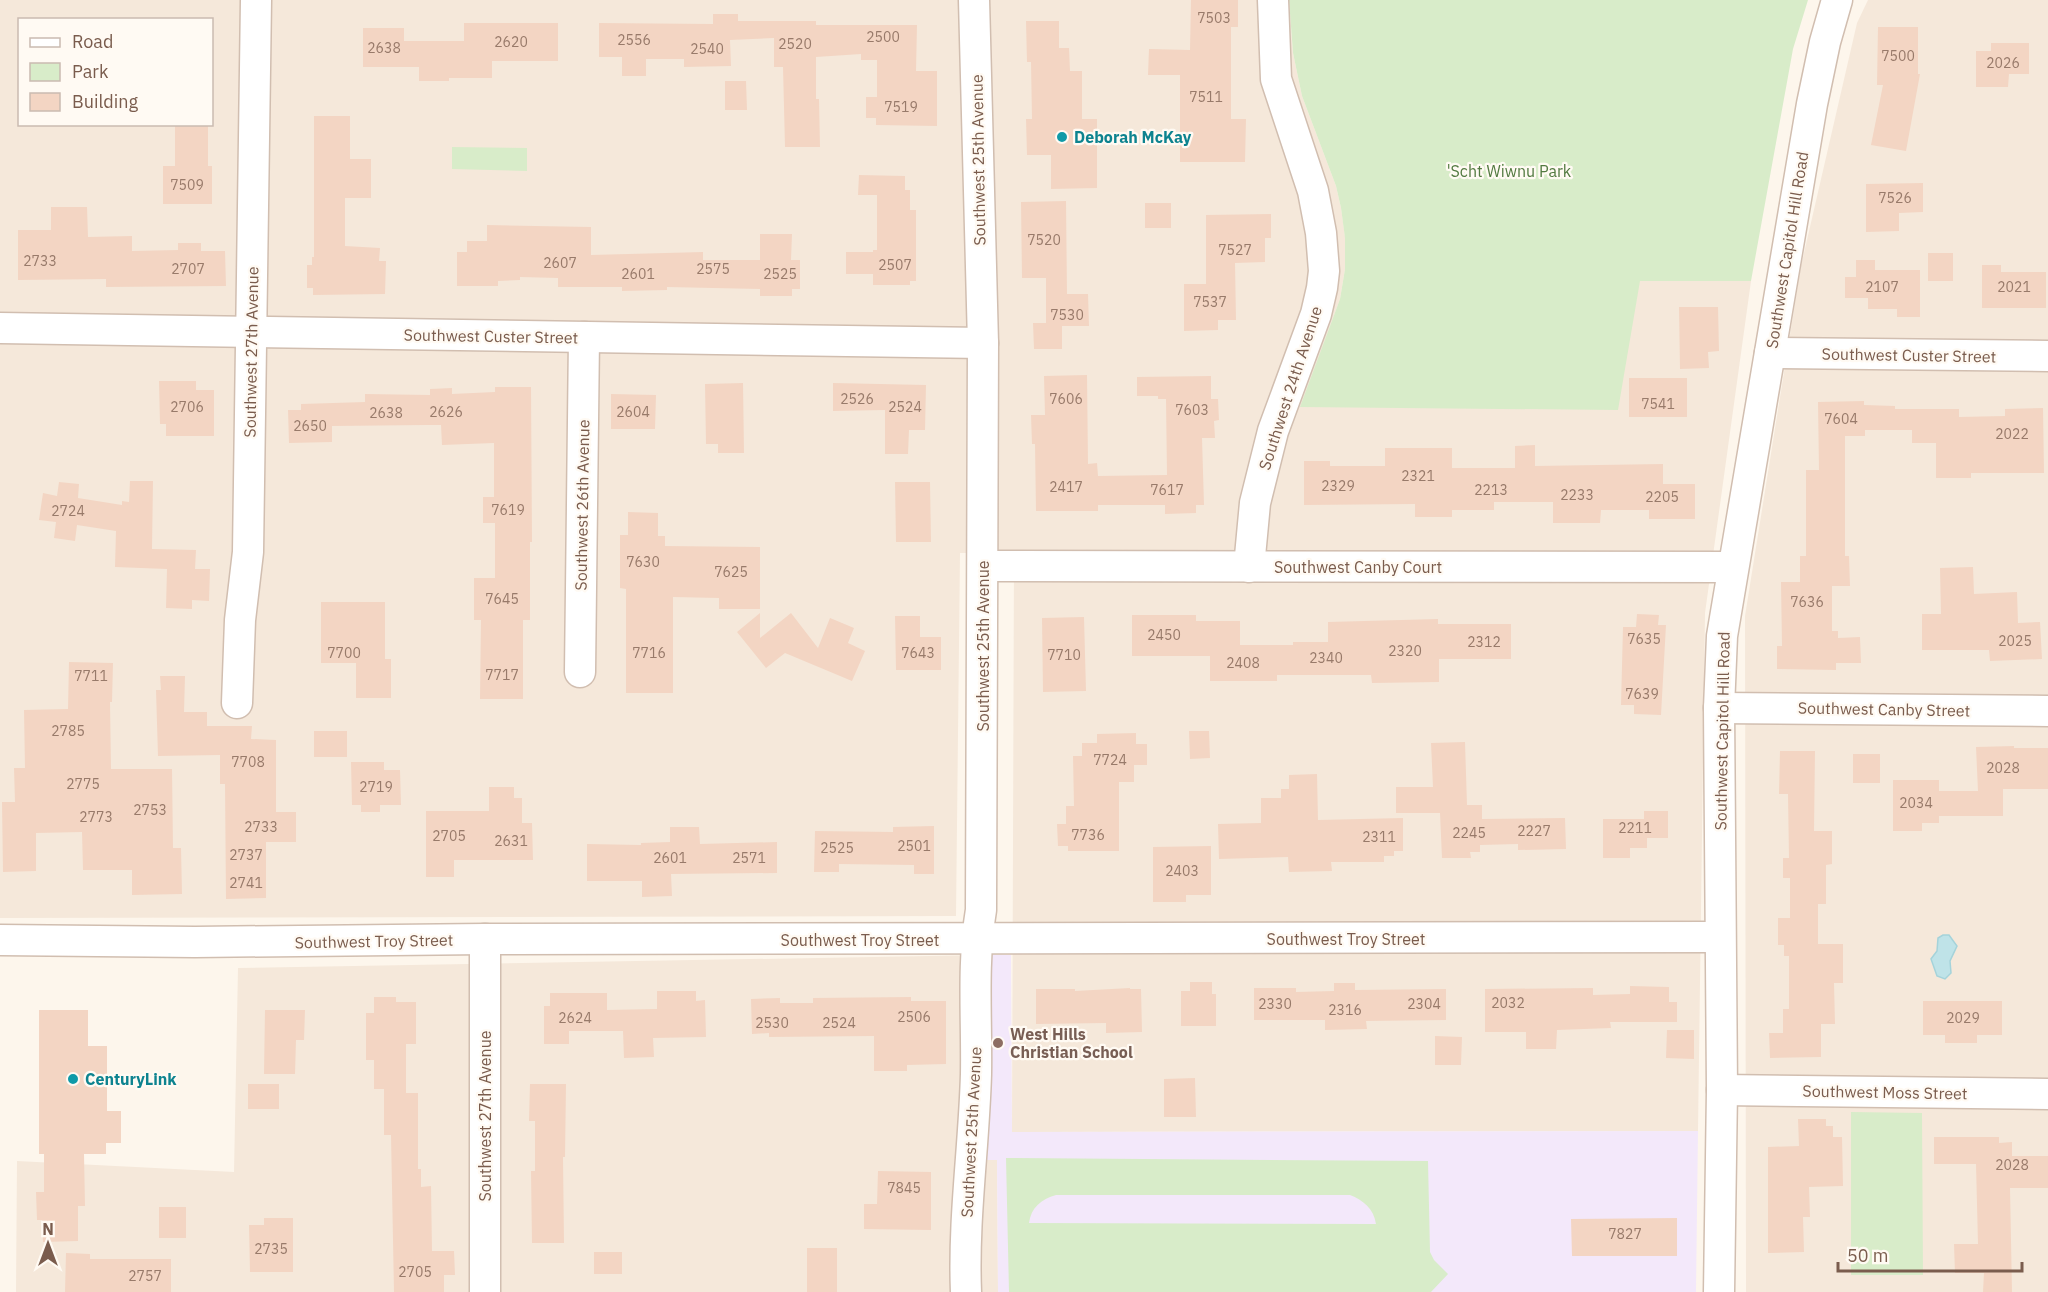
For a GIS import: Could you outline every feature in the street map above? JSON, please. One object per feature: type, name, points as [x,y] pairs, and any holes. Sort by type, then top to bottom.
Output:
[{"type":"street","name":"Southwest 27th Avenue","points":[[237,703],[240,620],[248,552],[256,0]]},
{"type":"street","name":"Southwest 25th Avenue","points":[[966,1292],[965,1241],[976,1074],[976,940],[981,910],[984,566],[983,343],[974,0]]},
{"type":"street","name":"Southwest 24th Avenue","points":[[1249,567],[1255,502],[1273,431],[1316,314],[1324,271],[1321,232],[1313,191],[1276,79],[1273,0]]},
{"type":"street","name":"Southwest Capitol Hill Road","points":[[1719,1292],[1722,1090],[1719,708],[1722,636],[1812,104],[1837,0]]},
{"type":"street","name":"Southwest Custer Street","points":[[0,328],[983,343]]},
{"type":"street","name":"Southwest 26th Avenue","points":[[580,672],[584,337]]},
{"type":"street","name":"Southwest Custer Street","points":[[1770,353],[2048,356]]},
{"type":"street","name":"Southwest Canby Court","points":[[984,566],[1733,567]]},
{"type":"street","name":"Southwest Canby Street","points":[[1719,708],[2048,711]]},
{"type":"street","name":"Southwest Troy Street","points":[[0,940],[230,942],[485,939],[1720,937]]},
{"type":"street","name":"Southwest 27th Avenue","points":[[485,939],[485,1292]]},
{"type":"street","name":"Southwest Moss Street","points":[[1722,1090],[2048,1094]]},
{"type":"shaded area","points":[[0,0],[1289,0],[1293,53],[1302,96],[1336,186],[1345,237],[1345,269],[1340,299],[1301,407],[1640,281],[1751,281],[1705,613],[1698,1131],[1012,1132],[1014,553],[960,553],[956,916],[0,918]]},
{"type":"shaded area","points":[[1868,0],[2048,0],[2048,1292],[1746,1292],[1745,616],[1801,266],[1857,23]]},
{"type":"shaded area","points":[[986,955],[985,1160],[997,1160],[998,1292],[16,1292],[17,1161],[234,1172],[238,968]]},
{"type":"shaded area","name":"West Hills Christian School","points":[[986,955],[1011,955],[1012,1132],[1698,1131],[1696,1292],[998,1292],[997,1160],[984,1160]]},
{"type":"green space","name":"'Scht Wiwnu Park","points":[[1289,0],[1808,0],[1793,49],[1751,281],[1640,281],[1618,410],[1300,407],[1340,299],[1345,269],[1345,238],[1336,186],[1302,96],[1293,53]]},
{"type":"green space","points":[[452,147],[527,148],[527,171],[452,169]]},
{"type":"green space","points":[[1851,1112],[1922,1113],[1923,1275],[1851,1275]]},
{"type":"green space","points":[[1006,1158],[1428,1161],[1430,1252],[1434,1260],[1448,1274],[1431,1292],[1009,1292]],"holes":[[[1056,1195],[1350,1195],[1367,1206],[1376,1224],[1029,1223],[1038,1205]]]},
{"type":"water","points":[[1949,935],[1957,946],[1950,961],[1951,973],[1945,979],[1937,976],[1931,959],[1937,951],[1938,938]]},
{"type":"building","points":[[1191,0],[1238,0],[1238,27],[1231,27],[1231,119],[1246,119],[1245,162],[1180,162],[1180,75],[1148,75],[1149,49],[1190,50]]},
{"type":"building","points":[[713,14],[738,14],[738,21],[816,21],[816,25],[917,25],[916,71],[937,71],[937,126],[876,125],[876,118],[866,118],[866,97],[877,97],[877,60],[861,60],[861,54],[816,57],[816,99],[819,99],[820,147],[785,147],[783,67],[774,67],[774,38],[730,40],[731,66],[684,67],[684,59],[646,59],[646,76],[622,76],[622,57],[599,57],[599,23],[713,24]]},
{"type":"building","points":[[1026,21],[1059,21],[1059,48],[1069,48],[1070,71],[1082,71],[1082,119],[1097,119],[1097,188],[1051,189],[1051,155],[1027,155],[1026,119],[1032,119],[1031,62],[1027,62]]},
{"type":"building","points":[[464,23],[558,23],[558,61],[492,61],[492,78],[449,78],[449,81],[419,81],[419,67],[363,67],[363,28],[404,28],[404,41],[464,41]]},
{"type":"building","points":[[1878,27],[1918,27],[1918,74],[1920,74],[1906,151],[1871,145],[1883,85],[1877,85]]},
{"type":"building","points":[[1991,43],[2029,43],[2029,74],[2009,74],[2008,87],[1976,87],[1976,51],[1991,51]]},
{"type":"building","points":[[725,81],[746,81],[747,110],[725,110]]},
{"type":"building","points":[[314,116],[350,116],[350,159],[371,159],[371,198],[345,198],[345,246],[380,248],[379,261],[386,261],[385,294],[313,295],[313,288],[307,288],[307,265],[312,265],[312,257],[314,257]]},
{"type":"building","points":[[175,126],[208,126],[208,166],[212,166],[212,204],[163,204],[163,166],[175,166]]},
{"type":"building","points":[[859,175],[905,176],[905,190],[910,190],[910,210],[916,210],[916,281],[910,281],[910,285],[873,285],[873,274],[846,274],[846,252],[877,250],[877,195],[858,195]]},
{"type":"building","points":[[1923,183],[1923,212],[1899,213],[1899,231],[1866,232],[1866,184]]},
{"type":"building","points":[[1066,201],[1067,294],[1088,294],[1089,326],[1062,326],[1062,349],[1034,349],[1033,323],[1046,323],[1046,278],[1022,278],[1021,202]]},
{"type":"building","points":[[1145,203],[1171,203],[1171,228],[1145,228]]},
{"type":"building","points":[[51,207],[87,207],[88,237],[132,236],[132,251],[178,250],[178,243],[201,243],[201,251],[225,251],[226,286],[106,287],[106,279],[18,280],[18,230],[51,230]]},
{"type":"building","points":[[1271,214],[1271,238],[1265,238],[1265,262],[1235,263],[1236,320],[1218,320],[1218,330],[1184,331],[1184,284],[1206,284],[1206,215]]},
{"type":"building","points":[[487,225],[591,227],[591,255],[703,252],[703,260],[760,260],[760,234],[792,234],[791,260],[800,260],[800,289],[792,289],[792,296],[760,296],[760,289],[667,287],[667,290],[622,291],[622,287],[558,287],[558,278],[520,277],[520,280],[498,281],[498,286],[457,286],[457,252],[467,252],[467,241],[487,241]]},
{"type":"building","points":[[1928,253],[1953,253],[1953,281],[1928,281]]},
{"type":"building","points":[[1856,260],[1875,260],[1875,270],[1920,270],[1920,317],[1897,317],[1897,309],[1868,309],[1868,298],[1845,298],[1845,277],[1856,277]]},
{"type":"building","points":[[1982,265],[2001,265],[2001,272],[2046,272],[2046,308],[1982,308]]},
{"type":"building","points":[[1679,307],[1718,307],[1719,351],[1708,352],[1709,368],[1680,369]]},
{"type":"building","points":[[1087,375],[1088,464],[1097,463],[1098,476],[1167,475],[1166,399],[1158,399],[1158,396],[1137,396],[1137,377],[1211,376],[1211,399],[1218,399],[1219,420],[1214,421],[1215,438],[1202,438],[1204,505],[1196,505],[1196,513],[1165,514],[1165,505],[1098,505],[1098,511],[1036,511],[1035,444],[1032,444],[1031,415],[1045,415],[1044,376]]},
{"type":"building","points":[[1629,378],[1687,378],[1687,417],[1629,417]]},
{"type":"building","points":[[159,381],[196,381],[196,390],[214,390],[214,436],[166,436],[166,424],[160,424]]},
{"type":"building","points":[[743,383],[744,453],[718,453],[718,444],[706,444],[705,384]]},
{"type":"building","points":[[833,383],[926,385],[925,430],[909,430],[908,454],[885,454],[885,410],[833,411]]},
{"type":"building","points":[[495,387],[531,387],[530,620],[523,620],[523,699],[480,699],[481,620],[474,620],[474,578],[495,578],[495,523],[483,523],[483,497],[494,497],[494,443],[442,445],[441,425],[426,425],[332,426],[332,442],[289,443],[288,410],[301,410],[301,404],[365,402],[365,394],[430,395],[430,389],[452,388],[452,394],[495,392]]},
{"type":"building","points":[[611,394],[656,395],[655,429],[611,429]]},
{"type":"building","points":[[1864,401],[1864,405],[1895,406],[1895,409],[1959,409],[1959,417],[2005,416],[2005,409],[2043,408],[2044,473],[1971,473],[1971,478],[1936,478],[1936,443],[1912,443],[1912,430],[1865,430],[1865,436],[1845,436],[1845,556],[1849,556],[1850,586],[1832,586],[1832,631],[1838,631],[1838,638],[1860,637],[1861,663],[1836,663],[1836,670],[1777,669],[1777,646],[1782,646],[1781,582],[1800,582],[1800,556],[1806,556],[1806,470],[1819,470],[1818,402]]},
{"type":"building","points":[[1535,445],[1535,466],[1663,464],[1663,484],[1695,484],[1695,519],[1649,519],[1649,510],[1601,510],[1600,523],[1553,523],[1553,502],[1494,502],[1494,510],[1452,510],[1452,517],[1415,517],[1415,504],[1304,505],[1304,461],[1330,461],[1330,466],[1385,466],[1385,448],[1452,448],[1452,468],[1515,468],[1515,446]]},
{"type":"building","points":[[130,481],[153,481],[152,549],[196,550],[195,569],[210,569],[209,601],[192,600],[192,609],[166,608],[167,569],[115,567],[116,531],[77,525],[75,541],[54,538],[56,522],[39,520],[43,493],[57,496],[59,482],[79,484],[78,498],[122,505],[122,501],[129,502]]},
{"type":"building","points":[[895,482],[930,482],[931,542],[896,542]]},
{"type":"building","points":[[628,512],[658,513],[658,536],[665,536],[665,546],[760,547],[760,609],[719,609],[719,598],[673,597],[673,693],[626,693],[626,589],[620,588],[620,535],[628,535]]},
{"type":"building","points":[[1973,567],[1974,594],[2017,592],[2018,623],[2040,622],[2042,659],[1990,661],[1989,650],[1922,650],[1922,614],[1941,614],[1940,568]]},
{"type":"building","points":[[321,602],[385,602],[385,659],[391,659],[391,698],[356,698],[356,663],[321,663]]},
{"type":"building","points":[[760,613],[760,638],[791,613],[818,648],[830,618],[854,628],[848,643],[865,651],[852,681],[785,653],[766,668],[737,632]]},
{"type":"building","points":[[1637,614],[1659,615],[1658,625],[1666,625],[1661,715],[1634,714],[1634,705],[1621,705],[1623,627],[1636,627]]},
{"type":"building","points":[[1132,615],[1196,615],[1196,621],[1240,621],[1240,645],[1293,645],[1293,642],[1328,642],[1328,622],[1438,619],[1438,624],[1511,624],[1511,659],[1439,659],[1439,682],[1372,683],[1371,675],[1277,675],[1277,681],[1210,681],[1210,656],[1132,656]]},
{"type":"building","points":[[895,616],[920,616],[920,637],[941,637],[941,670],[896,670]]},
{"type":"building","points":[[1084,617],[1086,691],[1043,692],[1042,618]]},
{"type":"building","points":[[69,662],[113,663],[112,702],[110,702],[111,769],[172,769],[173,848],[181,848],[182,894],[132,895],[132,870],[83,870],[82,832],[36,833],[36,871],[3,872],[2,802],[15,802],[14,768],[25,768],[24,710],[68,709]]},
{"type":"building","points":[[160,676],[185,676],[184,712],[207,712],[207,726],[252,726],[251,739],[276,740],[276,812],[296,812],[296,842],[266,842],[266,898],[226,899],[225,784],[220,784],[220,755],[158,756],[156,690],[161,690]]},
{"type":"building","points":[[314,731],[347,731],[347,757],[314,757]]},
{"type":"building","points":[[1189,731],[1209,731],[1210,758],[1190,759]]},
{"type":"building","points":[[1136,733],[1136,744],[1147,744],[1147,765],[1134,765],[1134,782],[1119,782],[1119,851],[1068,851],[1068,846],[1058,846],[1057,824],[1066,824],[1066,806],[1074,806],[1073,756],[1082,756],[1082,743],[1097,743],[1097,734]]},
{"type":"building","points":[[1465,742],[1467,805],[1482,805],[1482,819],[1565,818],[1566,849],[1518,850],[1518,844],[1480,845],[1480,852],[1470,852],[1471,858],[1442,858],[1440,813],[1396,813],[1396,787],[1433,787],[1431,743]]},
{"type":"building","points":[[2014,746],[2014,748],[2048,748],[2048,789],[2003,789],[2003,816],[1939,816],[1939,823],[1922,823],[1922,831],[1893,831],[1893,780],[1939,780],[1939,791],[1978,791],[1976,747]]},
{"type":"building","points":[[1780,751],[1815,751],[1814,831],[1832,831],[1832,864],[1826,865],[1826,904],[1818,904],[1818,944],[1843,944],[1843,983],[1834,983],[1835,1024],[1821,1024],[1821,1057],[1770,1058],[1769,1033],[1783,1033],[1783,1009],[1789,1009],[1789,956],[1784,956],[1784,945],[1778,945],[1778,918],[1790,918],[1790,878],[1783,878],[1783,858],[1789,858],[1788,794],[1779,794]]},
{"type":"building","points":[[1853,754],[1880,754],[1880,783],[1853,783]]},
{"type":"building","points":[[351,762],[384,762],[384,770],[400,770],[401,805],[380,805],[380,812],[361,812],[361,805],[352,805]]},
{"type":"building","points":[[1317,774],[1318,820],[1403,818],[1403,851],[1394,851],[1394,856],[1384,856],[1384,862],[1331,862],[1332,871],[1289,872],[1288,857],[1219,859],[1218,824],[1261,823],[1261,798],[1281,798],[1281,789],[1289,789],[1289,775]]},
{"type":"building","points":[[489,787],[514,787],[514,798],[522,798],[522,823],[532,823],[533,860],[454,860],[454,877],[426,877],[426,811],[489,811]]},
{"type":"building","points":[[1644,811],[1668,811],[1668,838],[1647,838],[1647,848],[1630,848],[1630,858],[1603,858],[1603,819],[1644,819]]},
{"type":"building","points":[[934,826],[934,874],[914,874],[914,865],[839,864],[839,872],[814,872],[815,831],[893,832],[893,827]]},
{"type":"building","points":[[670,827],[699,827],[700,844],[777,842],[777,873],[671,874],[672,896],[642,897],[642,881],[587,881],[587,844],[641,845],[641,843],[670,842]]},
{"type":"building","points":[[1211,846],[1211,895],[1186,895],[1186,902],[1153,902],[1153,847]]},
{"type":"building","points":[[1190,982],[1212,982],[1212,994],[1216,994],[1216,1026],[1181,1026],[1181,991],[1190,991]]},
{"type":"building","points":[[1334,983],[1355,983],[1355,990],[1446,989],[1446,1020],[1366,1021],[1367,1029],[1325,1030],[1325,1020],[1254,1020],[1254,988],[1296,988],[1296,992],[1334,991]]},
{"type":"building","points":[[1630,986],[1669,987],[1669,1002],[1677,1002],[1677,1022],[1610,1022],[1611,1028],[1557,1030],[1556,1049],[1526,1049],[1526,1032],[1485,1032],[1485,989],[1593,988],[1593,995],[1630,994]]},
{"type":"building","points":[[1036,989],[1075,989],[1075,991],[1141,989],[1142,1032],[1106,1033],[1106,1023],[1036,1024]]},
{"type":"building","points":[[657,991],[696,991],[696,1001],[705,1000],[706,1037],[653,1038],[654,1057],[624,1058],[623,1031],[569,1031],[569,1044],[544,1044],[544,1006],[550,1006],[550,993],[607,993],[607,1010],[657,1009]]},
{"type":"building","points":[[374,997],[396,997],[396,1002],[416,1002],[416,1044],[406,1044],[406,1093],[418,1093],[418,1169],[421,1169],[421,1187],[431,1186],[432,1251],[454,1251],[455,1275],[444,1275],[444,1292],[394,1292],[391,1135],[384,1135],[384,1089],[374,1089],[374,1060],[366,1060],[366,1013],[374,1013]]},
{"type":"building","points":[[911,997],[911,1001],[946,1001],[946,1064],[907,1065],[907,1071],[874,1071],[874,1036],[769,1037],[769,1033],[752,1034],[751,999],[780,998],[780,1003],[813,1003],[813,998]]},
{"type":"building","points":[[1923,1001],[2002,1001],[2002,1035],[1977,1035],[1977,1043],[1945,1043],[1945,1035],[1923,1035]]},
{"type":"building","name":"CenturyLink","points":[[39,1010],[88,1010],[88,1046],[107,1046],[107,1111],[121,1111],[121,1143],[106,1143],[106,1154],[84,1154],[85,1206],[78,1206],[78,1241],[43,1242],[42,1220],[37,1220],[36,1192],[44,1192],[44,1154],[39,1154]]},
{"type":"building","points":[[265,1010],[305,1010],[304,1040],[296,1040],[295,1074],[264,1074]]},
{"type":"building","points":[[1667,1030],[1694,1030],[1694,1059],[1666,1058]]},
{"type":"building","points":[[1435,1036],[1462,1037],[1461,1065],[1435,1065]]},
{"type":"building","points":[[1195,1078],[1196,1117],[1164,1117],[1164,1079]]},
{"type":"building","points":[[248,1084],[279,1084],[279,1109],[248,1109]]},
{"type":"building","points":[[530,1084],[566,1084],[565,1157],[563,1157],[564,1243],[532,1243],[531,1171],[535,1171],[535,1121],[529,1121]]},
{"type":"building","points":[[1798,1119],[1826,1119],[1826,1126],[1833,1126],[1833,1137],[1842,1137],[1843,1186],[1809,1187],[1810,1217],[1803,1217],[1804,1252],[1768,1253],[1768,1147],[1799,1146]]},
{"type":"building","points":[[1934,1137],[1999,1137],[1999,1143],[2012,1142],[2012,1156],[2048,1156],[2048,1188],[2010,1188],[2012,1292],[1983,1292],[1984,1273],[1955,1273],[1954,1244],[1978,1244],[1976,1164],[1934,1164]]},
{"type":"building","points":[[878,1171],[931,1172],[931,1230],[864,1229],[864,1204],[877,1204]]},
{"type":"building","points":[[159,1207],[186,1207],[186,1238],[159,1238]]},
{"type":"building","points":[[264,1218],[293,1218],[293,1272],[250,1272],[249,1225],[264,1225]]},
{"type":"building","points":[[1677,1218],[1677,1256],[1572,1256],[1571,1219]]},
{"type":"building","points":[[807,1248],[837,1248],[837,1292],[807,1292]]},
{"type":"building","points":[[594,1252],[622,1252],[622,1274],[594,1274]]},
{"type":"building","points":[[66,1253],[90,1254],[90,1259],[171,1259],[171,1292],[65,1292]]},
{"type":"place","name":"Deborah McKay","points":[[1062,137]]},
{"type":"place","name":"West Hills Christian School","points":[[998,1043]]},
{"type":"place","name":"CenturyLink","points":[[73,1079]]}]
